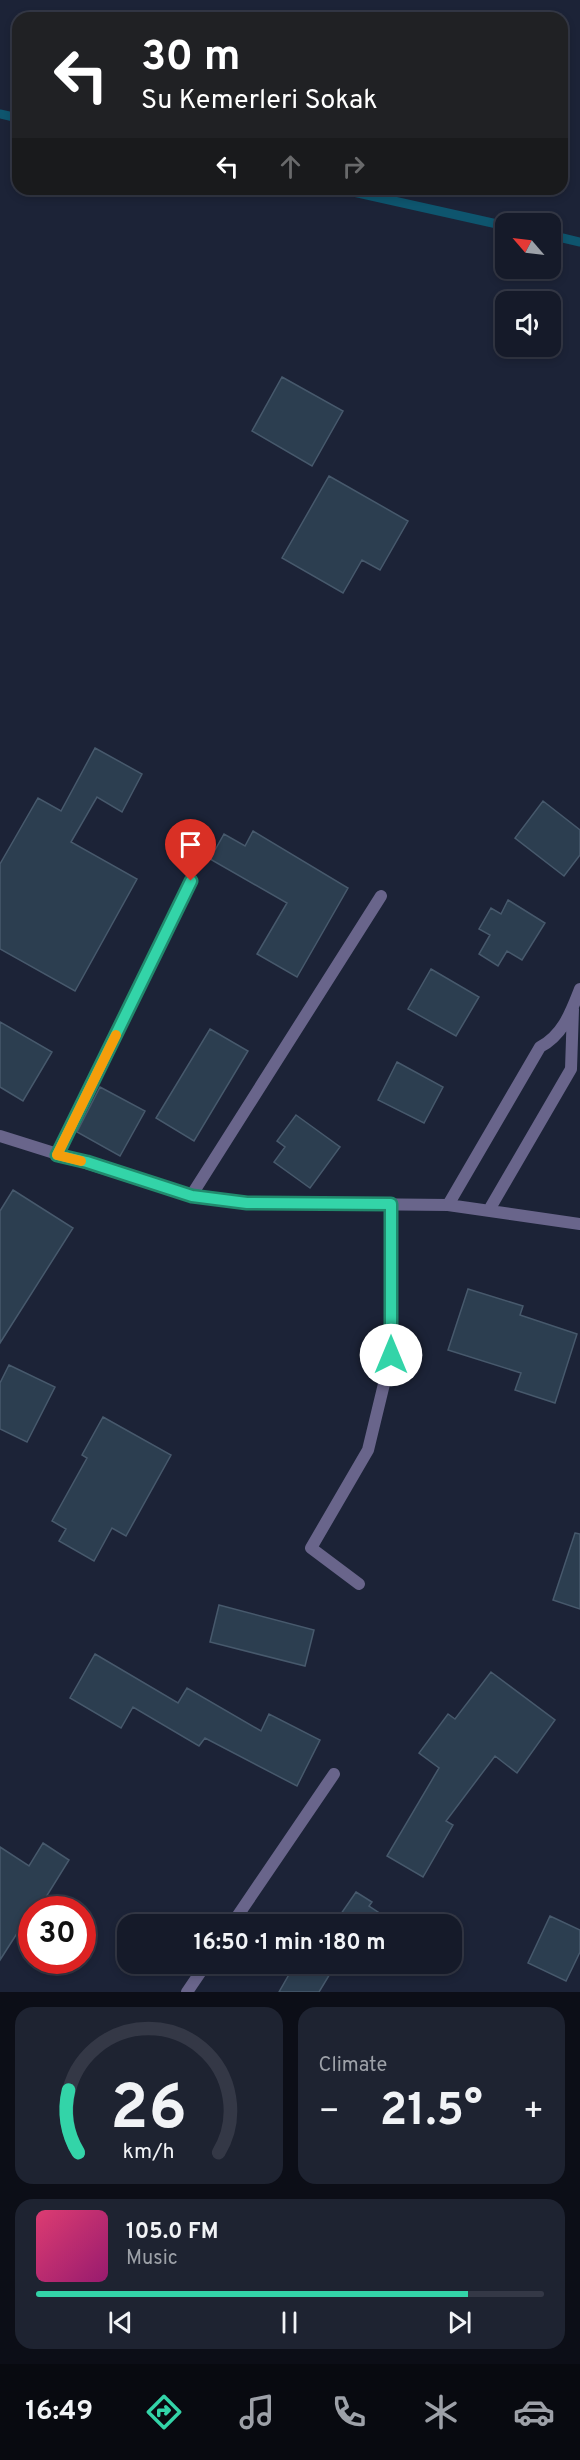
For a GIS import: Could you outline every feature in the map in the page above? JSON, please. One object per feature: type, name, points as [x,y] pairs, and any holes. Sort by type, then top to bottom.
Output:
[{"type":"street","points":[[57,1155],[191,881]]},
{"type":"street","points":[[192,1196],[381,896]]},
{"type":"street","points":[[489,1210],[571,1070],[580,989]]},
{"type":"street","points":[[448,1205],[540,1047],[554,1039],[576,1009]]},
{"type":"street","points":[[0,1136],[192,1196],[247,1203],[448,1205],[580,1224]]},
{"type":"street","points":[[359,1584],[311,1548],[368,1450],[391,1355],[391,1204]]},
{"type":"street","points":[[239,1914],[334,1774]]},
{"type":"street","points":[[187,1992],[199,1974]]},
{"type":"building","points":[[282,377],[343,411],[312,466],[252,431]]},
{"type":"building","points":[[329,476],[408,521],[380,570],[362,560],[343,593],[282,558]]},
{"type":"building","points":[[95,748],[142,774],[122,812],[97,797],[71,842],[137,879],[75,991],[0,949],[0,864],[38,798],[61,811]]},
{"type":"building","points":[[543,801],[580,830],[580,855],[564,876],[515,838]]},
{"type":"building","points":[[253,831],[348,888],[297,977],[257,954],[287,903],[210,859],[224,834],[245,846]]},
{"type":"building","points":[[508,900],[545,923],[522,960],[507,951],[498,966],[479,954],[490,935],[479,929],[491,908],[501,914]]},
{"type":"building","points":[[431,969],[479,997],[456,1036],[408,1009]]},
{"type":"building","points":[[0,1022],[52,1052],[23,1101],[0,1087]]},
{"type":"building","points":[[210,1029],[248,1051],[194,1141],[156,1118]]},
{"type":"building","points":[[397,1062],[443,1087],[424,1123],[378,1100]]},
{"type":"building","points":[[100,1087],[145,1111],[120,1156],[77,1132]]},
{"type":"building","points":[[296,1115],[340,1147],[310,1188],[274,1162],[285,1147],[277,1141]]},
{"type":"building","points":[[13,1190],[73,1228],[0,1343],[0,1211]]},
{"type":"building","points":[[468,1289],[523,1306],[520,1315],[577,1334],[555,1403],[515,1390],[521,1373],[448,1350]]},
{"type":"building","points":[[9,1365],[55,1387],[27,1442],[0,1429],[0,1383]]},
{"type":"building","points":[[103,1417],[171,1455],[126,1536],[112,1528],[94,1561],[59,1541],[66,1529],[52,1521],[87,1458],[82,1455]]},
{"type":"building","points":[[575,1533],[580,1534],[580,1609],[553,1600]]},
{"type":"building","points":[[219,1605],[314,1630],[305,1666],[210,1642]]},
{"type":"building","points":[[95,1654],[178,1703],[187,1688],[261,1731],[269,1714],[320,1740],[297,1786],[205,1738],[199,1746],[133,1707],[121,1728],[70,1698]]},
{"type":"building","points":[[491,1672],[555,1720],[517,1773],[495,1756],[446,1821],[453,1825],[423,1877],[387,1856],[439,1768],[419,1753],[448,1714],[455,1719]]},
{"type":"building","points":[[43,1843],[69,1860],[47,1896],[18,1896],[18,1932],[0,1960],[0,1847],[29,1866]]},
{"type":"building","points":[[356,1892],[372,1902],[369,1906],[381,1914],[341,1914]]},
{"type":"building","points":[[550,1916],[580,1930],[580,1952],[566,1981],[528,1963]]},
{"type":"building","points":[[289,1974],[330,1974],[319,1992],[279,1992]]},
{"type":"waterway","points":[[0,114],[12,117]]},
{"type":"waterway","points":[[367,195],[495,224]]},
{"type":"waterway","points":[[561,238],[580,242]]},
{"type":"slow traffic","points":[[81,1161],[57,1155],[116,1035]]},
{"type":"route","points":[[191,881],[57,1155],[87,1162],[192,1196],[247,1203],[391,1204],[391,1355]]}]
